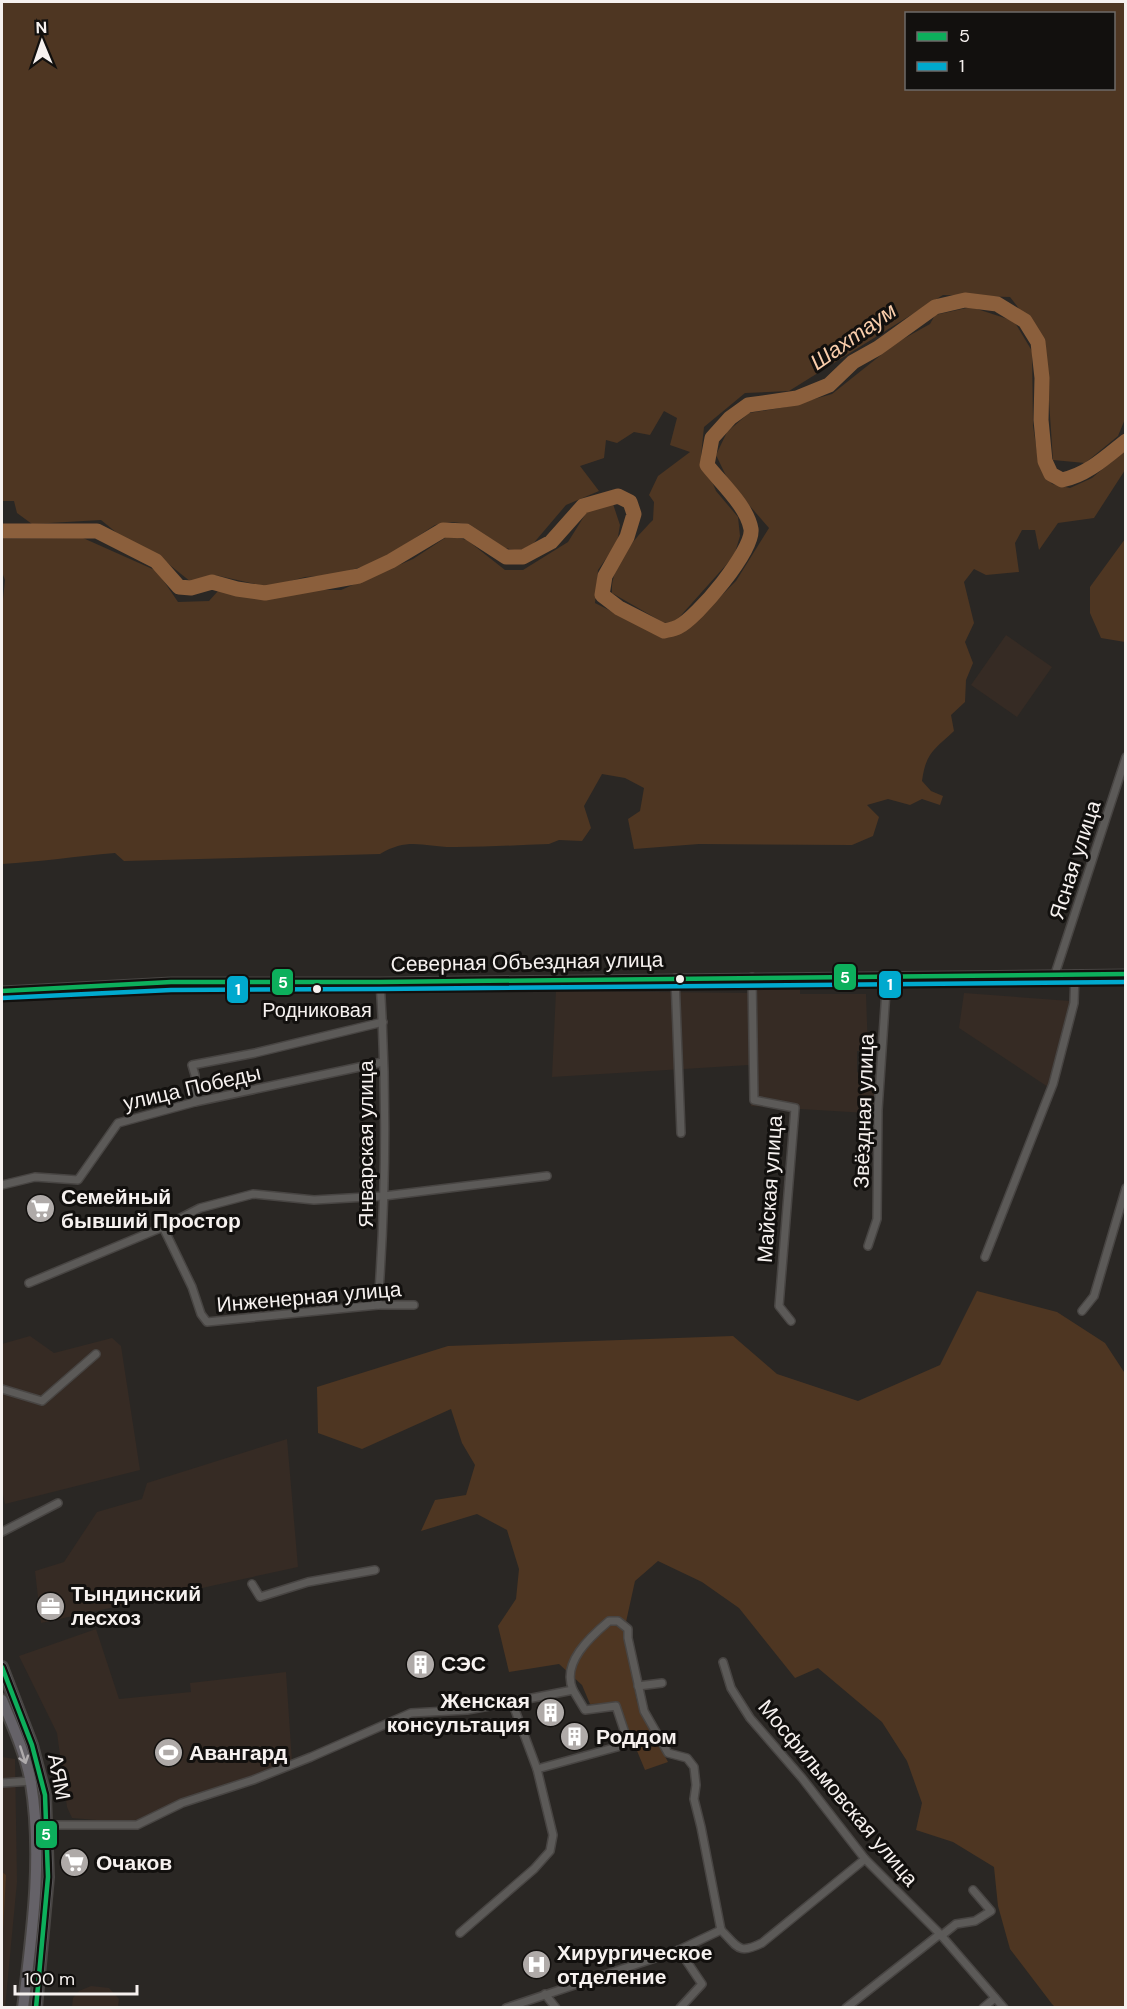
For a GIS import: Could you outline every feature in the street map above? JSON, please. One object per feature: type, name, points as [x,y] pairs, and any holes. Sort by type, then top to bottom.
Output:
[{"type":"highway","name":"АЯМ","points":[[2,1667],[32,1745],[45,1795],[48,1888],[36,2007]]},
{"type":"highway","name":"АЯМ","points":[[2,1700],[31,1781],[36,1845],[35,1886],[23,2007]]},
{"type":"street","name":"Ясная улица","points":[[1055,974],[1125,757]]},
{"type":"street","points":[[985,1257],[1053,1084],[1074,1003],[1075,974]]},
{"type":"street","name":"Северная Объездная улица","points":[[2,991],[171,982],[1125,974]]},
{"type":"street","name":"Звёздная улица","points":[[868,1246],[877,1219],[878,1110],[887,976]]},
{"type":"street","name":"Майская улица","points":[[752,977],[754,1100],[795,1108],[779,1306],[791,1322]]},
{"type":"street","points":[[675,978],[681,1133]]},
{"type":"street","name":"Январская улица","points":[[378,1305],[384,1196],[383,1022],[380,982]]},
{"type":"street","points":[[195,1102],[195,1075],[192,1065],[255,1053],[383,1022]]},
{"type":"street","name":"улица Победы","points":[[2,1185],[35,1178],[78,1180],[118,1123],[195,1102],[383,1062]]},
{"type":"street","points":[[29,1283],[163,1227],[200,1208],[253,1194],[314,1200],[384,1196],[547,1176]]},
{"type":"street","points":[[1082,1311],[1094,1296],[1125,1188]]},
{"type":"street","name":"Инженерная улица","points":[[163,1227],[192,1287],[201,1314],[207,1322],[378,1305],[414,1305]]},
{"type":"street","points":[[2,1389],[42,1401],[96,1354]]},
{"type":"street","points":[[2,1532],[58,1503]]},
{"type":"street","points":[[252,1584],[260,1597],[308,1582],[375,1570]]},
{"type":"street","points":[[537,1769],[617,1748],[627,1739],[616,1706],[585,1710],[568,1679],[582,1645],[609,1621],[618,1621],[628,1629],[644,1711],[668,1753],[687,1758],[694,1767],[696,1785],[694,1799],[721,1930],[739,1948],[748,1950],[762,1943],[865,1858]]},
{"type":"street","name":"Мосфильмовская улица","points":[[723,1662],[731,1688],[750,1718],[802,1778],[865,1858],[940,1935],[1004,2007]]},
{"type":"street","points":[[638,1686],[662,1683]]},
{"type":"street","points":[[47,1825],[137,1825],[182,1803],[254,1780],[411,1713],[467,1710],[573,1690]]},
{"type":"street","points":[[460,1933],[534,1869],[550,1851],[553,1835],[537,1769],[512,1702]]},
{"type":"street","points":[[2,1783],[31,1781]]},
{"type":"street","points":[[846,2007],[956,1924],[975,1921],[991,1911],[973,1890]]},
{"type":"street","points":[[506,2007],[680,1950],[721,1930]]},
{"type":"street","points":[[680,1950],[702,1984],[680,2007]]},
{"type":"street","points":[[545,1994],[556,2007]]},
{"type":"street","points":[[983,2007],[995,1998]]},
{"type":"shaded area","points":[[2,2],[1125,2],[1125,419],[1118,436],[1085,463],[1053,460],[1045,342],[1010,297],[943,295],[789,391],[745,393],[704,427],[701,456],[716,491],[738,517],[740,536],[734,556],[675,622],[664,623],[612,593],[612,583],[619,563],[653,520],[654,502],[649,495],[658,476],[690,452],[670,445],[677,418],[664,411],[650,435],[634,432],[617,443],[606,440],[604,458],[580,466],[599,491],[566,505],[532,545],[519,551],[505,548],[469,524],[452,522],[435,525],[378,562],[334,575],[305,577],[268,587],[215,575],[191,582],[156,554],[123,538],[101,520],[32,524],[17,513],[14,501],[2,501]]},
{"type":"shaded area","points":[[971,307],[1014,321],[1032,351],[1033,426],[1039,465],[1052,484],[1070,488],[1092,478],[1125,450],[1125,470],[1094,518],[1058,523],[1039,550],[1035,530],[1022,530],[1015,543],[1019,572],[986,575],[974,569],[964,582],[974,623],[965,642],[973,663],[966,680],[965,702],[951,715],[954,731],[929,757],[922,781],[931,791],[943,796],[940,805],[922,799],[910,805],[888,799],[867,805],[879,817],[873,836],[852,845],[699,844],[634,849],[628,819],[640,811],[644,788],[625,778],[602,774],[584,806],[591,828],[582,841],[559,840],[549,844],[468,847],[409,844],[400,845],[380,854],[124,861],[115,853],[2,864],[2,609],[5,580],[2,572],[3,539],[83,538],[157,571],[178,602],[209,601],[218,591],[251,597],[312,590],[341,590],[413,559],[448,536],[467,540],[505,570],[523,570],[568,542],[588,510],[613,504],[620,525],[617,543],[598,570],[595,603],[663,637],[694,623],[736,581],[769,528],[729,482],[716,455],[727,432],[749,413],[786,407],[832,394],[896,343],[930,324],[935,315]]},
{"type":"shaded area","points":[[1125,539],[1125,642],[1101,638],[1090,613],[1090,587]]},
{"type":"shaded area","points":[[1006,635],[1052,667],[1017,717],[971,685]]},
{"type":"shaded area","points":[[800,988],[800,994],[866,994],[868,1051],[857,1051],[857,1072],[874,1080],[874,1105],[867,1113],[751,1106],[749,1065],[552,1077],[556,991],[756,993],[757,989]]},
{"type":"shaded area","points":[[964,993],[1070,1001],[1048,1087],[959,1028]]},
{"type":"shaded area","points":[[977,1291],[1057,1312],[1105,1343],[1126,1375],[1125,2007],[1056,2008],[1052,2004],[1010,1949],[998,1906],[994,1867],[953,1842],[916,1830],[922,1803],[907,1761],[882,1722],[818,1668],[795,1678],[739,1608],[702,1582],[658,1561],[635,1581],[624,1631],[637,1702],[668,1762],[645,1770],[617,1703],[590,1704],[582,1685],[559,1664],[509,1672],[498,1626],[516,1599],[519,1569],[507,1530],[477,1514],[421,1531],[435,1500],[466,1495],[475,1465],[462,1443],[451,1409],[362,1449],[318,1433],[317,1387],[448,1346],[733,1336],[777,1374],[858,1401],[940,1365]]},
{"type":"shaded area","points":[[30,1336],[54,1353],[112,1338],[121,1346],[140,1470],[5,1504],[2,1490],[2,1344]]},
{"type":"shaded area","points":[[287,1439],[298,1567],[41,1623],[35,1571],[64,1562],[97,1512],[142,1499],[147,1483]]},
{"type":"shaded area","points":[[96,1629],[119,1699],[191,1692],[190,1683],[286,1672],[292,1762],[181,1801],[132,1823],[72,1818],[67,1807],[57,1733],[19,1656]]},
{"type":"shaded area","points":[[2,1757],[15,1759],[17,1882],[5,2008],[2,2007]]},
{"type":"shaded area","points":[[2,1872],[6,1875],[2,1951]]},
{"type":"shaded area","points":[[91,1986],[109,1988],[119,1999],[118,2007],[72,2007],[73,1998],[79,1991]]},
{"type":"waterway","name":"Шахтаум","points":[[2,531],[97,531],[156,561],[179,587],[191,588],[212,582],[265,593],[359,576],[391,561],[443,530],[466,531],[506,557],[523,557],[551,542],[583,506],[618,496],[630,502],[634,514],[627,537],[605,576],[602,595],[619,608],[664,631],[678,627],[698,611],[734,567],[750,539],[749,520],[733,495],[707,465],[712,438],[730,418],[748,405],[797,398],[829,385],[853,362],[878,348],[935,307],[965,300],[997,304],[1025,321],[1038,342],[1042,378],[1041,420],[1045,461],[1051,474],[1062,480],[1071,478],[1096,465],[1126,441]]},
{"type":"transit line","name":"5","points":[[2,991],[171,982],[1126,974]]},
{"type":"transit line","name":"1","points":[[2,998],[171,990],[1126,982]]},
{"type":"transit line","name":"5","points":[[2,1667],[32,1745],[45,1795],[48,1877],[36,2008]]},
{"type":"place","name":"Родниковая","points":[[317,989]]},
{"type":"place","name":"Семейный бывший Простор","points":[[40,1209]]},
{"type":"place","name":"Тындинский лесхоз","points":[[50,1606]]},
{"type":"place","name":"СЭС","points":[[420,1664]]},
{"type":"place","name":"Женская консультация","points":[[551,1713]]},
{"type":"place","name":"Роддом","points":[[575,1737]]},
{"type":"place","name":"Авангард","points":[[168,1753]]},
{"type":"place","name":"Очаков","points":[[75,1863]]},
{"type":"place","name":"Хирургическое отделение","points":[[536,1965]]}]
